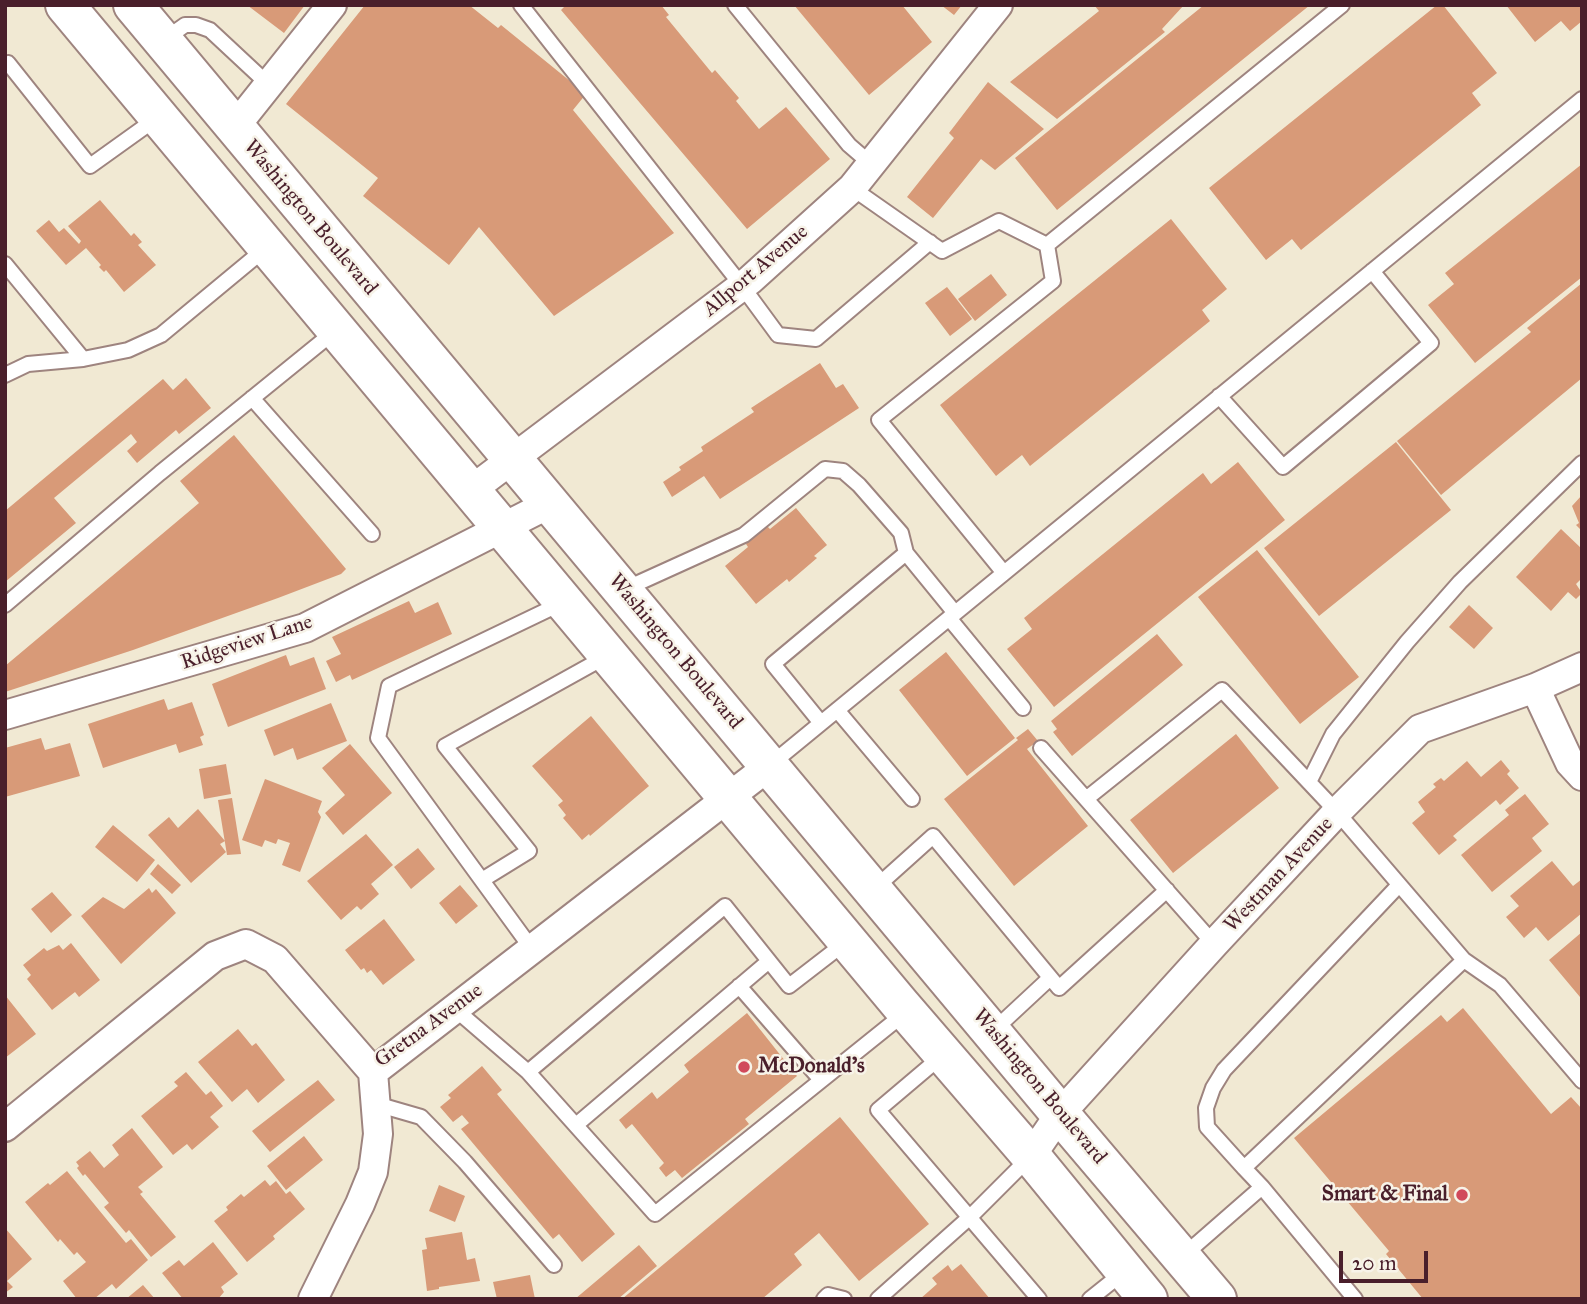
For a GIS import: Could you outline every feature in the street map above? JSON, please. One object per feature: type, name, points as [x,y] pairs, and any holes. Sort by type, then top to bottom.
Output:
[{"type":"main road","points":[[65,5],[563,603],[1031,1156],[1136,1285]]},
{"type":"main road","name":"Washington Boulevard","points":[[133,5],[1217,1299]]},
{"type":"street","points":[[234,128],[332,5]]},
{"type":"street","name":"Allport Avenue","points":[[470,491],[743,286],[852,188],[998,5]]},
{"type":"street","name":"Ridgeview Lane","points":[[5,715],[304,628],[551,503]]},
{"type":"street","name":"Westman Avenue","points":[[1031,1156],[1060,1114],[1214,944],[1337,812],[1420,729],[1535,688],[1582,667]]},
{"type":"street","points":[[1535,688],[1570,763],[1582,776]]},
{"type":"street","name":"Gretna Avenue","points":[[5,1127],[215,956],[246,944],[275,959],[373,1072],[769,765]]},
{"type":"street","points":[[320,1295],[373,1172],[378,1135],[373,1072]]},
{"type":"lane","points":[[521,5],[743,286],[778,335],[816,339],[930,242]]},
{"type":"lane","points":[[735,5],[849,145],[871,164]]},
{"type":"lane","points":[[1047,244],[1342,5]]},
{"type":"lane","points":[[163,41],[185,25],[196,25],[210,30],[269,85]]},
{"type":"lane","points":[[8,63],[90,166],[158,117]]},
{"type":"lane","points":[[769,765],[1582,99]]},
{"type":"lane","points":[[852,188],[942,251],[999,221],[1047,244]]},
{"type":"lane","points":[[1004,573],[879,420],[1053,281],[1047,244]]},
{"type":"lane","points":[[5,374],[29,364],[83,359],[128,350],[161,335],[267,247]]},
{"type":"lane","points":[[5,264],[83,359]]},
{"type":"lane","points":[[1219,396],[1283,467],[1431,343],[1372,271]]},
{"type":"lane","points":[[5,604],[337,330]]},
{"type":"lane","points":[[252,398],[372,534]]},
{"type":"lane","points":[[1309,782],[1334,734],[1407,642],[1460,582],[1582,463]]},
{"type":"lane","points":[[623,589],[744,535],[825,469],[843,471],[859,485],[901,533],[906,553],[1023,708]]},
{"type":"lane","points":[[821,723],[773,664],[906,553]]},
{"type":"lane","points":[[532,949],[378,738],[389,686],[563,603]]},
{"type":"lane","points":[[482,880],[529,851],[445,746],[608,656]]},
{"type":"lane","points":[[1086,799],[1222,690],[1337,812],[1464,960],[1500,985],[1582,1081]]},
{"type":"lane","points":[[837,710],[912,799]]},
{"type":"lane","points":[[1041,748],[1214,944]]},
{"type":"lane","points":[[873,890],[933,836],[1059,988],[1167,890]]},
{"type":"lane","points":[[1355,1299],[1262,1187],[1207,1126],[1206,1108],[1213,1088],[1224,1070],[1399,885]]},
{"type":"lane","points":[[528,1072],[724,906],[789,986],[847,941]]},
{"type":"lane","points":[[1244,1168],[1464,960]]},
{"type":"lane","points":[[576,1125],[769,961]]},
{"type":"lane","points":[[992,1032],[1050,978]]},
{"type":"lane","points":[[739,986],[821,1080]]},
{"type":"lane","points":[[455,1009],[528,1072],[655,1214],[907,1012]]},
{"type":"lane","points":[[943,1055],[878,1110],[1040,1299]]},
{"type":"lane","points":[[376,1104],[421,1117],[465,1162],[554,1265]]},
{"type":"lane","points":[[878,1299],[970,1217],[1031,1156]]},
{"type":"lane","points":[[1182,1257],[1262,1187]]},
{"type":"lane","points":[[1090,1299],[1136,1285]]},
{"type":"lane","points":[[824,1299],[828,1295],[844,1299]]},
{"type":"building","points":[[247,5],[305,5],[284,33]]},
{"type":"building","points":[[365,5],[469,5],[498,28],[501,25],[586,94],[573,110],[674,233],[554,316],[479,227],[449,265],[363,196],[378,178],[286,104]]},
{"type":"building","points":[[566,5],[661,5],[669,15],[666,17],[712,73],[715,70],[739,98],[736,101],[759,129],[786,107],[830,159],[747,229],[561,10]]},
{"type":"building","points":[[794,5],[902,5],[932,42],[869,95]]},
{"type":"building","points":[[941,5],[962,5],[954,15]]},
{"type":"building","points":[[1094,5],[1184,5],[1162,29],[1165,32],[1057,119],[1010,82],[1099,11]]},
{"type":"building","points":[[1204,5],[1310,5],[1057,210],[1015,158]]},
{"type":"building","points":[[1437,5],[1443,5],[1497,73],[1472,93],[1481,105],[1301,250],[1292,239],[1266,260],[1209,188]]},
{"type":"building","points":[[1506,5],[1582,5],[1582,21],[1570,31],[1561,21],[1535,42]]},
{"type":"building","points":[[988,82],[1044,129],[995,170],[981,159],[933,218],[907,197],[954,138],[949,133]]},
{"type":"building","points":[[1582,164],[1582,277],[1475,363],[1428,305],[1454,284],[1445,273]]},
{"type":"building","points":[[100,200],[131,236],[134,233],[142,242],[138,245],[156,265],[124,292],[106,270],[104,272],[99,267],[101,265],[86,248],[66,265],[36,231],[49,220],[59,232],[64,228],[79,244],[81,241],[68,226]]},
{"type":"building","points":[[1171,219],[1227,289],[1202,310],[1210,321],[1030,466],[1022,455],[996,476],[940,405]]},
{"type":"building","points":[[991,274],[1007,295],[975,321],[958,299]]},
{"type":"building","points":[[1582,283],[1582,378],[1441,495],[1397,441],[1531,332],[1527,328]]},
{"type":"building","points":[[947,287],[972,319],[950,336],[925,303]]},
{"type":"building","points":[[820,363],[836,388],[843,384],[859,408],[720,499],[704,476],[672,497],[663,482],[703,451],[701,447],[754,412],[751,408]]},
{"type":"building","points":[[186,378],[211,408],[179,434],[176,430],[137,463],[127,451],[137,442],[131,434],[54,498],[76,523],[5,582],[5,511],[163,379],[173,390]]},
{"type":"building","points":[[234,435],[346,569],[341,574],[278,598],[5,692],[5,666],[199,503],[180,481]]},
{"type":"building","points":[[1396,442],[1451,510],[1319,616],[1264,548]]},
{"type":"building","points":[[1238,462],[1285,520],[1054,707],[1007,649],[1032,629],[1024,618],[1203,473],[1211,484]]},
{"type":"building","points":[[1582,495],[1582,531],[1576,525],[1579,523],[1572,506]]},
{"type":"building","points":[[796,508],[827,545],[814,556],[817,558],[789,582],[787,579],[756,604],[725,566],[748,547],[746,544],[767,526],[770,529]]},
{"type":"building","points":[[1561,529],[1582,549],[1582,578],[1576,584],[1582,593],[1576,599],[1568,592],[1551,611],[1516,577]]},
{"type":"building","points":[[1257,550],[1359,677],[1300,724],[1198,597]]},
{"type":"building","points":[[409,601],[415,613],[438,602],[452,634],[352,680],[350,675],[336,682],[326,661],[341,654],[332,637]]},
{"type":"building","points":[[1469,605],[1493,628],[1474,649],[1449,627]]},
{"type":"building","points":[[1157,634],[1183,665],[1072,756],[1053,732],[1057,729],[1051,721]]},
{"type":"building","points":[[946,652],[1015,738],[967,776],[899,690]]},
{"type":"building","points":[[286,655],[290,666],[314,657],[326,689],[228,727],[212,684]]},
{"type":"building","points":[[164,699],[168,710],[192,702],[204,735],[200,737],[203,745],[179,753],[176,744],[103,768],[88,724]]},
{"type":"building","points":[[331,703],[347,741],[297,760],[293,748],[274,756],[264,730]]},
{"type":"building","points":[[591,716],[649,786],[582,840],[563,818],[566,815],[558,805],[563,801],[532,766]]},
{"type":"building","points":[[1028,729],[1038,741],[1027,749],[1088,826],[1014,886],[944,799]]},
{"type":"building","points":[[1236,734],[1279,788],[1173,873],[1130,820]]},
{"type":"building","points":[[41,738],[45,750],[70,743],[80,776],[5,797],[5,748]]},
{"type":"building","points":[[350,744],[392,793],[343,835],[325,813],[345,795],[322,768]]},
{"type":"building","points":[[1501,760],[1510,771],[1507,774],[1519,788],[1500,805],[1496,800],[1453,836],[1457,840],[1439,855],[1412,823],[1425,812],[1418,802],[1436,787],[1433,784],[1441,778],[1444,781],[1467,761],[1481,777]]},
{"type":"building","points":[[226,764],[231,794],[204,799],[199,769]]},
{"type":"building","points":[[265,779],[322,801],[318,812],[321,817],[300,872],[282,865],[290,843],[278,839],[276,844],[265,840],[262,847],[242,840]]},
{"type":"building","points":[[1525,794],[1549,824],[1532,838],[1542,851],[1492,892],[1461,855],[1509,815],[1505,810]]},
{"type":"building","points":[[232,798],[241,854],[227,855],[218,800]]},
{"type":"building","points":[[198,809],[225,841],[220,844],[226,852],[191,883],[148,835],[169,817],[178,828]]},
{"type":"building","points":[[113,825],[155,860],[137,882],[95,847]]},
{"type":"building","points":[[366,834],[393,865],[371,884],[379,894],[361,910],[357,906],[341,920],[307,881]]},
{"type":"building","points":[[418,848],[435,869],[411,889],[394,867]]},
{"type":"building","points":[[1552,861],[1573,886],[1582,879],[1582,913],[1548,941],[1536,927],[1524,938],[1506,917],[1519,906],[1510,896]]},
{"type":"building","points":[[158,864],[181,885],[172,894],[150,874]]},
{"type":"building","points":[[460,885],[478,906],[456,924],[439,903]]},
{"type":"building","points":[[149,888],[152,893],[156,889],[176,913],[121,964],[81,916],[103,897],[124,909]]},
{"type":"building","points":[[52,892],[72,915],[51,933],[31,909]]},
{"type":"building","points":[[384,919],[415,960],[383,985],[371,970],[367,973],[364,968],[361,970],[345,950]]},
{"type":"building","points":[[1582,932],[1582,996],[1580,997],[1549,960]]},
{"type":"building","points":[[71,943],[100,980],[79,997],[75,992],[52,1010],[27,979],[31,975],[23,965],[44,948],[47,951],[59,945],[63,950]]},
{"type":"building","points":[[5,995],[36,1034],[5,1058]]},
{"type":"building","name":"Smart & Final","points":[[1463,1008],[1551,1114],[1571,1097],[1582,1109],[1582,1299],[1423,1299],[1386,1254],[1389,1251],[1294,1138],[1441,1015],[1447,1022]]},
{"type":"building","points":[[747,1013],[797,1076],[745,1119],[749,1124],[682,1178],[675,1170],[666,1177],[659,1168],[664,1163],[632,1124],[626,1129],[619,1120],[652,1092],[657,1099],[689,1072],[684,1065]]},
{"type":"building","points":[[238,1029],[252,1046],[256,1043],[285,1080],[258,1103],[247,1089],[232,1102],[198,1062]]},
{"type":"building","points":[[482,1066],[502,1090],[497,1094],[615,1234],[582,1262],[559,1234],[553,1239],[461,1129],[469,1123],[462,1115],[453,1122],[440,1107],[451,1098],[448,1095]]},
{"type":"building","points":[[186,1072],[206,1095],[211,1091],[223,1106],[210,1117],[219,1127],[192,1150],[187,1144],[173,1155],[141,1116],[178,1086],[174,1082]]},
{"type":"building","points":[[318,1080],[335,1100],[270,1152],[252,1131]]},
{"type":"building","points":[[840,1117],[929,1224],[859,1281],[819,1233],[794,1254],[802,1265],[762,1299],[622,1299]]},
{"type":"building","points":[[132,1128],[163,1167],[138,1187],[143,1192],[140,1194],[176,1237],[151,1257],[129,1230],[126,1233],[104,1207],[109,1203],[85,1174],[83,1176],[76,1162],[90,1151],[104,1168],[119,1155],[112,1145]]},
{"type":"building","points":[[304,1136],[323,1160],[286,1190],[267,1166]]},
{"type":"building","points":[[67,1171],[126,1243],[131,1239],[148,1260],[116,1289],[112,1284],[94,1299],[77,1299],[63,1281],[86,1262],[77,1252],[74,1255],[60,1239],[58,1242],[25,1202]]},
{"type":"building","points":[[265,1180],[270,1186],[276,1181],[286,1194],[290,1191],[305,1209],[247,1262],[214,1221],[228,1210],[226,1207],[241,1194],[244,1197]]},
{"type":"building","points":[[439,1185],[465,1196],[455,1222],[429,1211]]},
{"type":"building","points":[[5,1228],[32,1259],[7,1281],[13,1287],[5,1293]]},
{"type":"building","points":[[462,1232],[467,1260],[475,1258],[480,1281],[427,1291],[422,1250],[427,1249],[425,1238]]},
{"type":"building","points":[[213,1242],[238,1274],[221,1287],[224,1292],[218,1299],[183,1299],[162,1273],[179,1260],[184,1266]]},
{"type":"building","points":[[639,1245],[657,1266],[618,1299],[575,1299]]},
{"type":"building","points":[[961,1264],[990,1299],[920,1299],[937,1284],[932,1278],[948,1265],[952,1271]]},
{"type":"building","points":[[530,1275],[535,1299],[497,1299],[493,1282]]},
{"type":"building","points":[[143,1285],[155,1299],[126,1299]]},
{"type":"place","name":"McDonald's","points":[[744,1067]]},
{"type":"place","name":"Smart & Final","points":[[1462,1195]]}]
